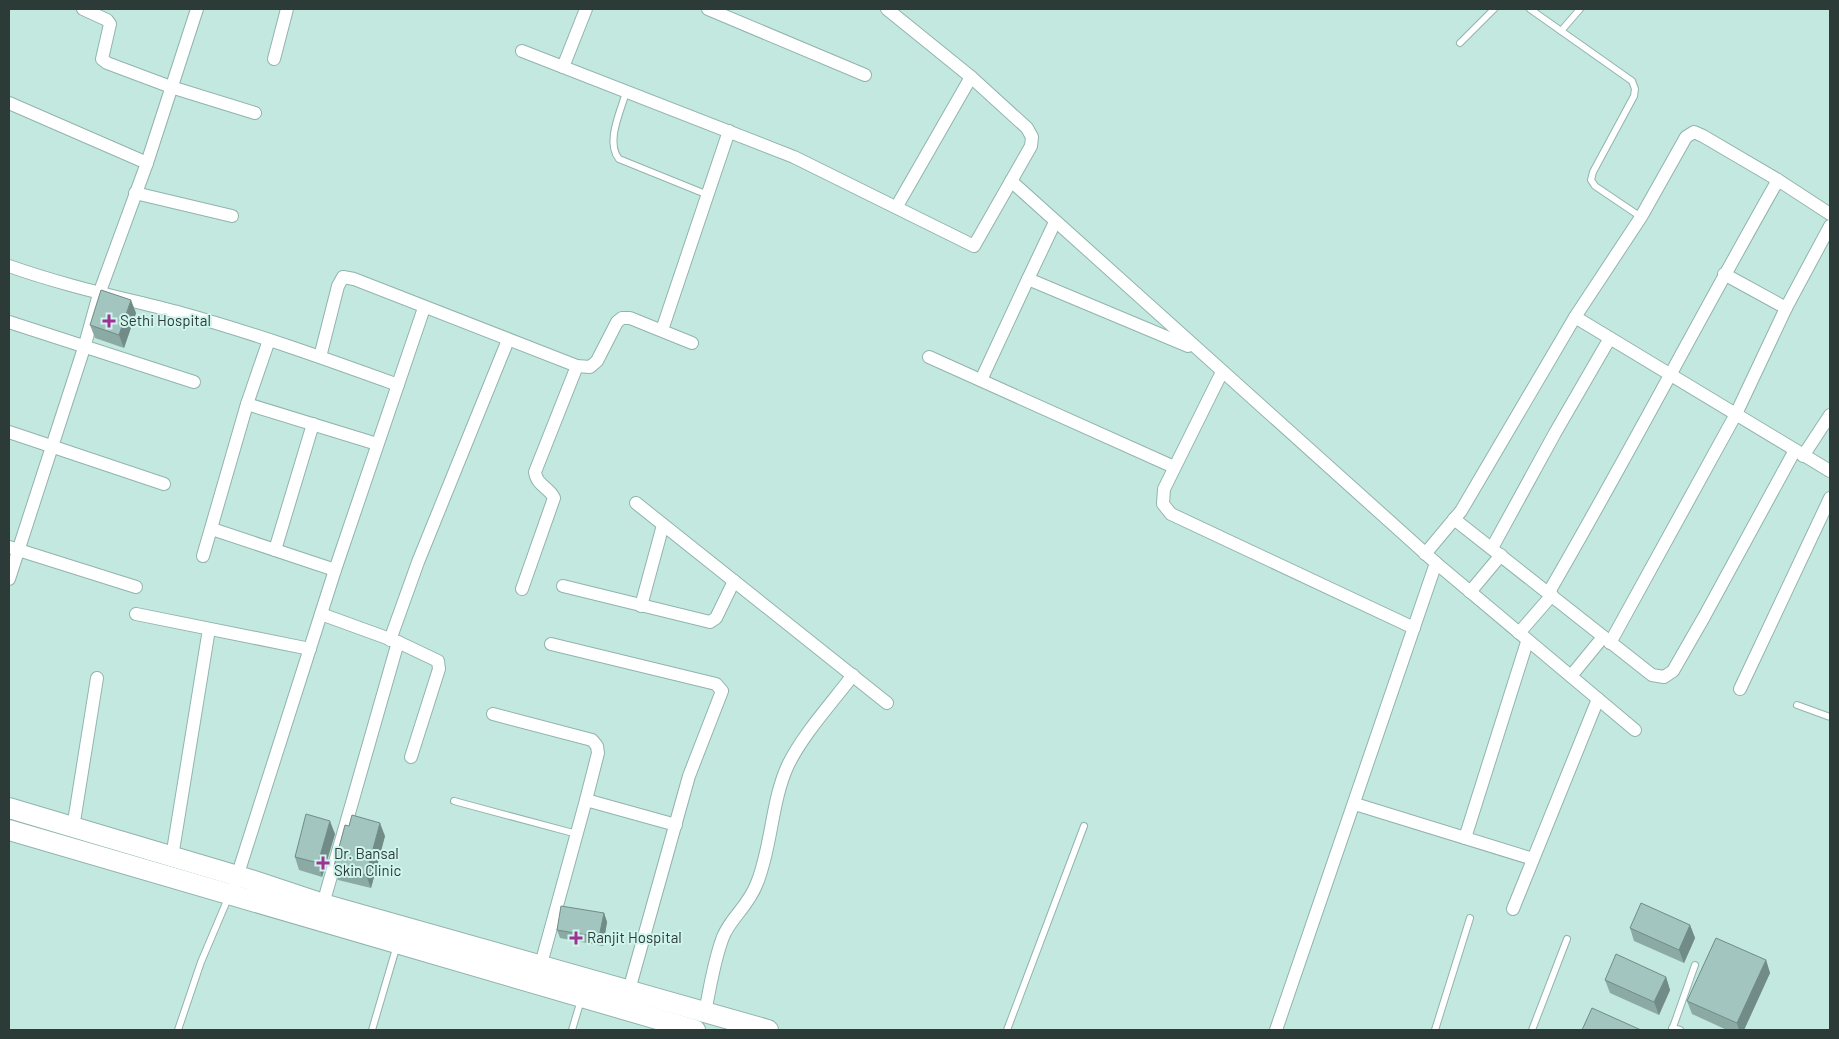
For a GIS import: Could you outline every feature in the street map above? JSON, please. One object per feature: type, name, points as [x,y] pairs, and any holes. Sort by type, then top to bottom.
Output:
[{"type":"highway","points":[[9,808],[238,876],[323,904],[541,964],[768,1030]]},
{"type":"highway","points":[[9,830],[695,1030]]},
{"type":"street","points":[[83,9],[107,20],[110,24],[102,59],[171,88],[255,113]]},
{"type":"street","points":[[9,579],[14,548],[52,445],[84,348],[99,294],[147,163],[197,9]]},
{"type":"street","points":[[274,59],[287,9]]},
{"type":"street","points":[[563,67],[586,9]]},
{"type":"street","points":[[708,9],[865,75]]},
{"type":"street","points":[[522,52],[794,157],[897,206],[974,246],[1031,146],[1032,137],[1027,128],[971,77],[887,9]]},
{"type":"street","points":[[897,206],[971,77]]},
{"type":"street","points":[[9,103],[147,163]]},
{"type":"street","points":[[662,330],[729,131]]},
{"type":"street","points":[[1425,554],[1454,519],[1575,317],[1641,217],[1686,137],[1694,132],[1702,136],[1778,180],[1830,214]]},
{"type":"street","points":[[1465,838],[1523,638],[1551,594],[1724,274],[1778,180]]},
{"type":"street","points":[[1011,181],[1425,554],[1635,730]]},
{"type":"street","points":[[135,193],[232,216]]},
{"type":"street","points":[[981,380],[1055,222]]},
{"type":"street","points":[[1571,676],[1606,640],[1736,414],[1786,308],[1830,226]]},
{"type":"street","points":[[9,266],[99,294],[181,314],[269,340],[398,385]]},
{"type":"street","points":[[1724,274],[1786,308]]},
{"type":"street","points":[[320,357],[338,286],[343,277],[354,279],[424,308],[577,366],[590,367],[597,362],[616,322],[622,318],[630,318],[692,342]]},
{"type":"street","points":[[1028,279],[1199,350]]},
{"type":"street","points":[[229,895],[238,876],[335,570],[424,308]]},
{"type":"street","points":[[1575,317],[1830,471]]},
{"type":"street","points":[[9,322],[84,348],[194,382]]},
{"type":"street","points":[[1470,592],[1497,552],[1555,433],[1610,338]]},
{"type":"street","points":[[203,556],[247,404],[269,340]]},
{"type":"street","points":[[323,904],[394,641],[418,562],[508,340]]},
{"type":"street","points":[[929,357],[1174,467]]},
{"type":"street","points":[[522,589],[554,498],[552,492],[540,484],[535,472],[577,366]]},
{"type":"street","points":[[1222,372],[1164,489],[1163,504],[1171,514],[1414,628]]},
{"type":"street","points":[[247,404],[377,444]]},
{"type":"street","points":[[1454,519],[1652,675],[1664,677],[1672,671],[1799,453],[1830,415]]},
{"type":"street","points":[[275,550],[313,424]]},
{"type":"street","points":[[9,432],[164,484]]},
{"type":"street","points":[[1740,689],[1830,498]]},
{"type":"street","points":[[636,503],[887,703]]},
{"type":"street","points":[[641,606],[663,525]]},
{"type":"street","points":[[212,529],[335,570]]},
{"type":"street","points":[[14,548],[136,587]]},
{"type":"street","points":[[1276,1030],[1436,563]]},
{"type":"street","points":[[563,586],[710,622],[716,618],[734,581]]},
{"type":"street","points":[[136,614],[310,650]]},
{"type":"street","points":[[321,614],[394,641],[438,661],[439,669],[411,757]]},
{"type":"street","points":[[172,857],[210,629]]},
{"type":"street","points":[[551,644],[690,677],[721,687],[721,696],[689,776],[629,990]]},
{"type":"street","points":[[704,1012],[723,938],[732,920],[753,895],[761,874],[788,766],[803,741],[853,675]]},
{"type":"street","points":[[73,828],[97,678]]},
{"type":"street","points":[[1513,909],[1598,699]]},
{"type":"street","points":[[493,714],[592,740],[597,746],[598,753],[586,800],[541,964]]},
{"type":"street","points":[[586,800],[676,825]]},
{"type":"street","points":[[1355,804],[1533,859]]},
{"type":"lane","points":[[1460,43],[1494,9]]},
{"type":"lane","points":[[1530,9],[1632,81],[1635,89],[1634,96],[1593,172],[1591,180],[1595,186],[1641,217]]},
{"type":"lane","points":[[1561,31],[1580,9]]},
{"type":"lane","points":[[626,92],[613,141],[613,152],[619,159],[708,194]]},
{"type":"lane","points":[[1797,705],[1830,717]]},
{"type":"lane","points":[[454,801],[577,834]]},
{"type":"lane","points":[[1007,1030],[1084,826]]},
{"type":"lane","points":[[178,1030],[201,962],[229,895]]},
{"type":"lane","points":[[1435,1030],[1470,918]]},
{"type":"lane","points":[[1532,1030],[1567,939]]},
{"type":"lane","points":[[372,1030],[398,944]]},
{"type":"lane","points":[[1680,1030],[1672,1029],[1695,965]]},
{"type":"lane","points":[[572,1030],[582,997]]},
{"type":"building","points":[[101,290],[131,300],[119,335],[90,325]]},
{"type":"building","points":[[306,814],[330,821],[318,863],[295,857]]},
{"type":"building","points":[[352,815],[380,823],[366,875],[334,866],[345,825],[349,826]]},
{"type":"building","points":[[1641,903],[1690,925],[1679,950],[1630,928]]},
{"type":"building","points":[[561,906],[604,913],[599,937],[557,930]]},
{"type":"building","points":[[1716,938],[1766,960],[1737,1023],[1687,1001]]},
{"type":"building","points":[[1616,954],[1666,977],[1654,1002],[1605,980]]},
{"type":"building","points":[[1592,1008],[1641,1030],[1582,1030]]},
{"type":"place","name":"Sethi Hospital","points":[[109,321]]},
{"type":"place","name":"Dr. Bansal Skin Clinic","points":[[323,863]]},
{"type":"place","name":"Ranjit Hospital","points":[[576,938]]}]
